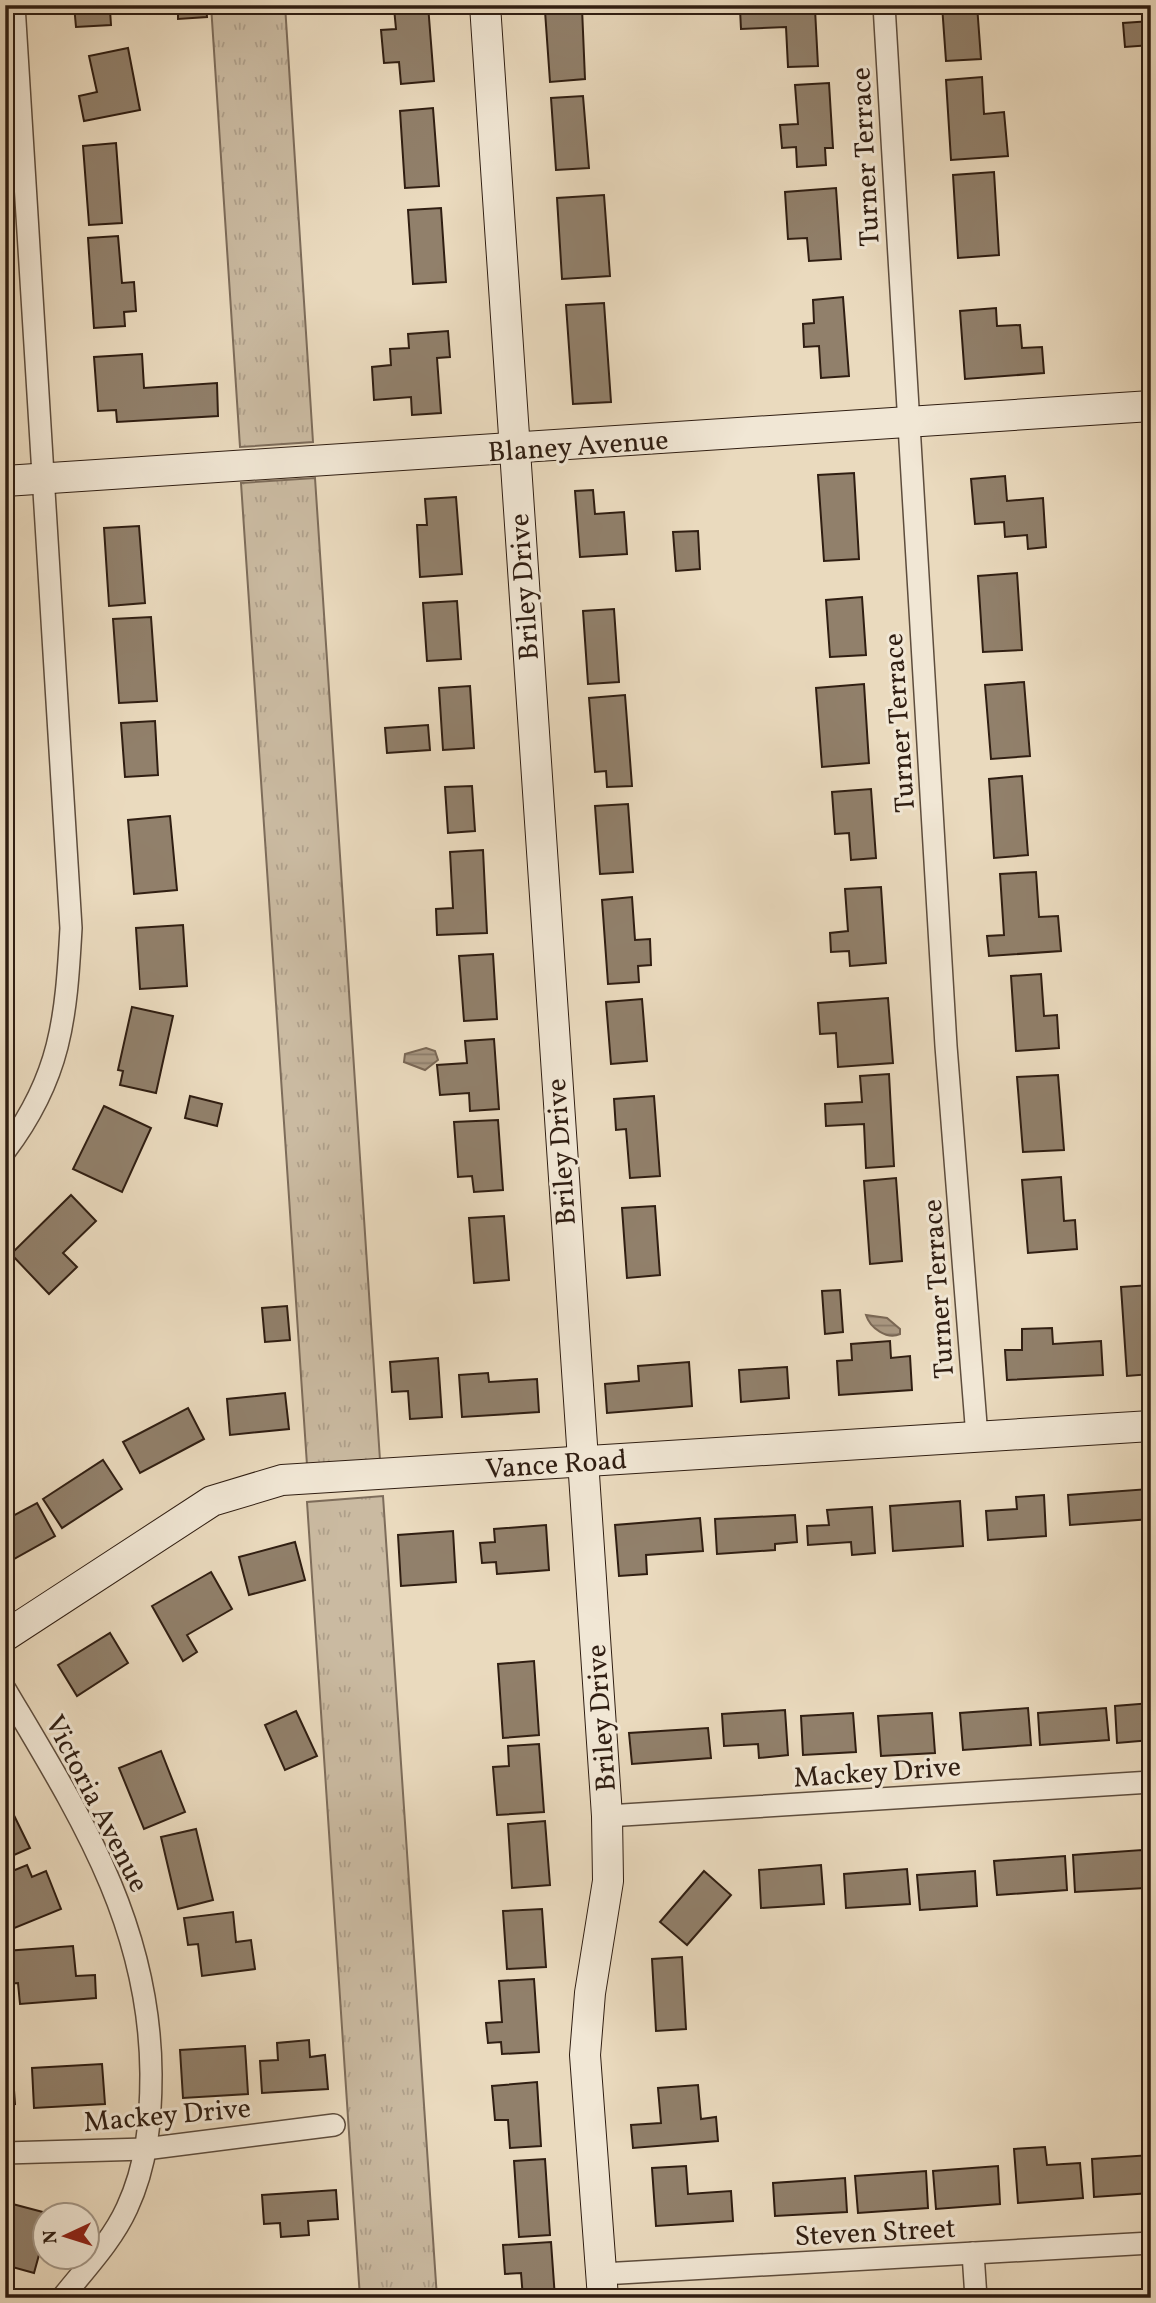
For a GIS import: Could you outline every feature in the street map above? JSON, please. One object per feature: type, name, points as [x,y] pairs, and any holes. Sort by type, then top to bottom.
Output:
[{"type":"street","points":[[5,1152],[29,1120],[47,1082],[67,1003],[71,929],[43,479],[12,86],[14,5]]},
{"type":"street","name":"Briley Drive","points":[[485,5],[607,1816],[608,1881],[590,1993],[585,2055],[602,2286]]},
{"type":"street","name":"Turner Terrace","points":[[884,5],[946,1046],[976,1437]]},
{"type":"street","name":"Blaney Avenue","points":[[5,481],[1151,406]]},
{"type":"street","name":"Vance Road","points":[[5,1636],[212,1501],[244,1489],[282,1480],[1151,1426]]},
{"type":"street","name":"Victoria Avenue","points":[[5,1689],[78,1814],[129,1927],[146,1993],[151,2032],[151,2117],[141,2175],[110,2238],[62,2298]]},
{"type":"street","name":"Mackey Drive","points":[[607,1816],[1151,1782]]},
{"type":"street","name":"Mackey Drive","points":[[5,2153],[145,2148],[334,2125]]},
{"type":"street","name":"Steven Street","points":[[602,2286],[973,2253],[1151,2243]]},
{"type":"street","points":[[973,2253],[976,2298]]},
{"type":"green space","points":[[211,5],[285,5],[313,442],[240,447]]},
{"type":"green space","points":[[315,478],[380,1460],[307,1465],[241,483]]},
{"type":"green space","points":[[383,1496],[437,2298],[360,2298],[307,1502]]},
{"type":"shaded area","points":[[426,1048],[435,1051],[438,1060],[425,1070],[404,1062],[405,1054]]},
{"type":"shaded area","points":[[866,1315],[887,1318],[900,1329],[900,1334],[880,1332]]},
{"type":"building","points":[[74,5],[120,5],[120,9],[110,10],[111,25],[76,27]]},
{"type":"building","points":[[178,5],[206,5],[207,17],[178,19]]},
{"type":"building","points":[[428,5],[434,81],[401,84],[399,62],[384,63],[381,30],[396,29],[394,8]]},
{"type":"building","points":[[826,5],[826,8],[815,9],[818,66],[788,67],[786,27],[741,29],[740,9]]},
{"type":"building","points":[[942,5],[977,5],[981,59],[946,61]]},
{"type":"building","points":[[582,8],[585,79],[550,82],[545,11]]},
{"type":"building","points":[[1151,21],[1151,45],[1125,47],[1123,23]]},
{"type":"building","points":[[128,48],[140,110],[84,121],[79,96],[97,92],[89,56]]},
{"type":"building","points":[[982,77],[984,114],[1004,112],[1008,156],[951,160],[946,80]]},
{"type":"building","points":[[829,83],[833,148],[825,148],[826,165],[797,167],[796,147],[782,148],[780,125],[798,124],[795,85]]},
{"type":"building","points":[[583,96],[589,168],[556,170],[551,98]]},
{"type":"building","points":[[433,108],[439,186],[405,188],[400,111]]},
{"type":"building","points":[[116,143],[122,223],[89,225],[83,146]]},
{"type":"building","points":[[994,172],[999,255],[958,258],[953,175]]},
{"type":"building","points":[[836,188],[841,259],[809,261],[807,238],[788,239],[785,192]]},
{"type":"building","points":[[604,195],[610,276],[562,279],[557,198]]},
{"type":"building","points":[[441,208],[446,282],[413,284],[408,210]]},
{"type":"building","points":[[118,236],[122,283],[134,282],[136,311],[124,312],[125,326],[94,328],[88,238]]},
{"type":"building","points":[[843,297],[849,376],[821,378],[819,346],[804,347],[803,324],[814,323],[813,300]]},
{"type":"building","points":[[604,303],[611,402],[573,404],[566,305]]},
{"type":"building","points":[[996,308],[997,326],[1020,325],[1022,348],[1042,347],[1044,373],[965,379],[960,311]]},
{"type":"building","points":[[448,331],[450,357],[437,358],[441,413],[412,415],[411,397],[374,400],[372,367],[391,365],[390,349],[409,348],[408,334]]},
{"type":"building","points":[[142,354],[144,388],[217,383],[218,416],[117,422],[116,410],[98,411],[94,357]]},
{"type":"building","points":[[854,473],[859,559],[824,561],[818,475]]},
{"type":"building","points":[[1005,476],[1007,501],[1043,498],[1046,547],[1028,549],[1027,535],[1005,537],[1004,522],[975,524],[971,479]]},
{"type":"building","points":[[593,490],[595,514],[624,512],[627,554],[580,557],[575,491]]},
{"type":"building","points":[[456,497],[462,574],[420,577],[417,525],[427,525],[425,499]]},
{"type":"building","points":[[139,526],[145,603],[109,606],[104,528]]},
{"type":"building","points":[[698,531],[700,569],[676,571],[673,532]]},
{"type":"building","points":[[1017,573],[1022,650],[983,652],[978,576]]},
{"type":"building","points":[[862,597],[866,655],[830,657],[826,600]]},
{"type":"building","points":[[457,601],[461,659],[427,661],[423,603]]},
{"type":"building","points":[[614,609],[619,682],[588,684],[583,611]]},
{"type":"building","points":[[151,617],[157,701],[119,703],[113,619]]},
{"type":"building","points":[[1024,682],[1030,756],[991,759],[985,685]]},
{"type":"building","points":[[864,684],[869,763],[822,767],[816,688]]},
{"type":"building","points":[[470,686],[474,748],[443,750],[439,688]]},
{"type":"building","points":[[625,695],[632,786],[607,787],[606,771],[595,772],[589,698]]},
{"type":"building","points":[[155,721],[158,775],[125,777],[121,723]]},
{"type":"building","points":[[428,725],[430,750],[387,753],[385,728]]},
{"type":"building","points":[[1022,776],[1028,855],[994,858],[989,779]]},
{"type":"building","points":[[472,786],[475,831],[448,833],[445,787]]},
{"type":"building","points":[[5,788],[9,839],[5,840]]},
{"type":"building","points":[[871,789],[876,858],[851,860],[849,833],[835,834],[832,792]]},
{"type":"building","points":[[628,804],[633,872],[600,874],[595,806]]},
{"type":"building","points":[[170,816],[177,890],[134,894],[128,820]]},
{"type":"building","points":[[483,850],[487,933],[437,935],[436,909],[453,908],[450,852]]},
{"type":"building","points":[[1036,872],[1039,917],[1058,916],[1061,951],[989,956],[987,936],[1004,935],[1000,874]]},
{"type":"building","points":[[5,876],[12,876],[14,948],[5,948]]},
{"type":"building","points":[[881,887],[886,963],[850,966],[849,951],[831,952],[830,933],[848,931],[845,889]]},
{"type":"building","points":[[632,897],[635,940],[650,939],[651,965],[638,966],[639,982],[608,984],[602,900]]},
{"type":"building","points":[[183,925],[187,986],[140,989],[136,928]]},
{"type":"building","points":[[493,954],[497,1019],[464,1021],[459,956]]},
{"type":"building","points":[[1041,974],[1044,1016],[1057,1015],[1059,1048],[1016,1051],[1011,976]]},
{"type":"building","points":[[888,998],[893,1063],[838,1067],[836,1033],[820,1034],[818,1003]]},
{"type":"building","points":[[642,999],[647,1061],[611,1064],[606,1002]]},
{"type":"building","points":[[132,1007],[173,1016],[156,1093],[120,1085],[123,1071],[118,1070]]},
{"type":"building","points":[[494,1039],[499,1109],[470,1111],[469,1093],[440,1095],[437,1065],[467,1063],[465,1041]]},
{"type":"building","points":[[889,1074],[894,1166],[866,1168],[864,1124],[826,1126],[825,1104],[862,1102],[860,1076]]},
{"type":"building","points":[[1058,1075],[1064,1150],[1023,1152],[1017,1077]]},
{"type":"building","points":[[190,1096],[222,1104],[217,1126],[185,1118]]},
{"type":"building","points":[[654,1096],[660,1176],[630,1178],[626,1129],[616,1130],[614,1099]]},
{"type":"building","points":[[104,1106],[151,1128],[122,1192],[73,1169]]},
{"type":"building","points":[[498,1120],[503,1190],[474,1192],[472,1176],[458,1177],[454,1122]]},
{"type":"building","points":[[1061,1177],[1064,1221],[1075,1220],[1077,1249],[1028,1253],[1022,1180]]},
{"type":"building","points":[[896,1178],[902,1261],[870,1264],[864,1181]]},
{"type":"building","points":[[71,1195],[96,1221],[63,1253],[77,1267],[49,1294],[11,1254]]},
{"type":"building","points":[[655,1206],[660,1275],[627,1278],[622,1208]]},
{"type":"building","points":[[504,1216],[509,1280],[474,1283],[469,1218]]},
{"type":"building","points":[[1151,1285],[1151,1374],[1127,1376],[1121,1287]]},
{"type":"building","points":[[840,1290],[843,1332],[825,1334],[822,1291]]},
{"type":"building","points":[[287,1306],[290,1340],[265,1342],[262,1308]]},
{"type":"building","points":[[1052,1328],[1053,1344],[1101,1341],[1103,1375],[1007,1380],[1005,1350],[1022,1350],[1022,1329]]},
{"type":"building","points":[[890,1341],[891,1358],[910,1356],[912,1390],[839,1395],[837,1361],[852,1360],[851,1344]]},
{"type":"building","points":[[438,1358],[442,1417],[410,1419],[408,1391],[392,1392],[390,1362]]},
{"type":"building","points":[[689,1362],[692,1406],[607,1413],[605,1384],[639,1381],[638,1366]]},
{"type":"building","points":[[787,1367],[789,1398],[741,1402],[739,1370]]},
{"type":"building","points":[[488,1373],[489,1382],[537,1379],[539,1412],[462,1417],[459,1375]]},
{"type":"building","points":[[285,1393],[289,1429],[230,1435],[227,1399]]},
{"type":"building","points":[[188,1408],[204,1439],[140,1473],[123,1442]]},
{"type":"building","points":[[103,1460],[122,1489],[62,1528],[43,1499]]},
{"type":"building","points":[[1149,1489],[1151,1519],[1070,1525],[1068,1495]]},
{"type":"building","points":[[1044,1495],[1046,1536],[988,1540],[986,1511],[1017,1509],[1016,1497]]},
{"type":"building","points":[[960,1501],[963,1546],[893,1551],[890,1506]]},
{"type":"building","points":[[37,1503],[55,1536],[5,1564],[5,1520]]},
{"type":"building","points":[[872,1507],[875,1553],[852,1555],[851,1542],[808,1545],[807,1526],[829,1525],[827,1510]]},
{"type":"building","points":[[795,1515],[797,1542],[775,1544],[775,1550],[717,1554],[715,1519]]},
{"type":"building","points":[[700,1518],[703,1551],[646,1555],[647,1574],[619,1576],[615,1525]]},
{"type":"building","points":[[546,1525],[549,1570],[497,1574],[496,1562],[482,1563],[480,1543],[495,1542],[494,1529]]},
{"type":"building","points":[[453,1531],[456,1582],[401,1586],[398,1535]]},
{"type":"building","points":[[295,1542],[305,1580],[249,1595],[239,1557]]},
{"type":"building","points":[[211,1572],[232,1609],[187,1635],[197,1652],[183,1661],[152,1606]]},
{"type":"building","points":[[110,1633],[128,1663],[77,1696],[58,1665]]},
{"type":"building","points":[[534,1661],[539,1735],[503,1738],[498,1664]]},
{"type":"building","points":[[1151,1703],[1151,1740],[1117,1743],[1115,1706]]},
{"type":"building","points":[[1028,1708],[1031,1745],[963,1750],[960,1713]]},
{"type":"building","points":[[1106,1708],[1109,1740],[1040,1745],[1038,1713]]},
{"type":"building","points":[[785,1710],[788,1755],[759,1758],[758,1744],[724,1746],[722,1714]]},
{"type":"building","points":[[296,1711],[317,1756],[285,1770],[265,1725]]},
{"type":"building","points":[[853,1713],[856,1752],[803,1755],[801,1716]]},
{"type":"building","points":[[932,1713],[935,1753],[881,1756],[878,1716]]},
{"type":"building","points":[[708,1728],[711,1758],[632,1764],[629,1733]]},
{"type":"building","points":[[539,1744],[544,1812],[497,1815],[493,1767],[509,1766],[508,1746]]},
{"type":"building","points":[[161,1751],[185,1812],[144,1829],[119,1768]]},
{"type":"building","points":[[5,1797],[30,1848],[5,1859]]},
{"type":"building","points":[[545,1821],[550,1885],[512,1888],[508,1824]]},
{"type":"building","points":[[196,1829],[213,1900],[178,1909],[161,1837]]},
{"type":"building","points":[[1142,1850],[1145,1888],[1075,1892],[1073,1855]]},
{"type":"building","points":[[1065,1856],[1067,1890],[997,1895],[994,1861]]},
{"type":"building","points":[[27,1865],[32,1877],[46,1871],[61,1909],[12,1929],[5,1912],[5,1874]]},
{"type":"building","points":[[821,1865],[824,1904],[761,1908],[759,1870]]},
{"type":"building","points":[[907,1869],[910,1904],[846,1908],[844,1874]]},
{"type":"building","points":[[704,1871],[731,1895],[687,1945],[660,1922]]},
{"type":"building","points":[[975,1871],[977,1906],[920,1910],[917,1875]]},
{"type":"building","points":[[542,1909],[546,1967],[507,1969],[503,1911]]},
{"type":"building","points":[[233,1912],[236,1942],[251,1940],[255,1969],[202,1976],[198,1944],[188,1945],[184,1918]]},
{"type":"building","points":[[73,1946],[76,1976],[95,1975],[96,1998],[20,2004],[18,1983],[5,1984],[5,1951]]},
{"type":"building","points":[[682,1957],[686,2029],[656,2031],[652,1959]]},
{"type":"building","points":[[534,1979],[539,2052],[502,2054],[501,2042],[488,2043],[486,2023],[502,2022],[499,1981]]},
{"type":"building","points":[[309,2040],[310,2057],[325,2055],[328,2089],[262,2093],[260,2061],[278,2060],[277,2043]]},
{"type":"building","points":[[245,2046],[248,2094],[183,2098],[180,2050]]},
{"type":"building","points":[[5,2062],[12,2062],[15,2104],[5,2105]]},
{"type":"building","points":[[102,2064],[105,2104],[34,2108],[32,2068]]},
{"type":"building","points":[[537,2082],[541,2146],[510,2148],[508,2120],[495,2120],[492,2086]]},
{"type":"building","points":[[698,2085],[701,2119],[716,2117],[718,2141],[633,2148],[631,2125],[661,2123],[658,2088]]},
{"type":"building","points":[[1045,2147],[1047,2165],[1080,2163],[1083,2198],[1018,2203],[1014,2149]]},
{"type":"building","points":[[1151,2155],[1151,2193],[1094,2197],[1092,2159]]},
{"type":"building","points":[[545,2159],[550,2235],[519,2237],[514,2161]]},
{"type":"building","points":[[686,2166],[688,2194],[731,2191],[733,2221],[656,2226],[652,2168]]},
{"type":"building","points":[[998,2166],[1000,2204],[936,2209],[933,2171]]},
{"type":"building","points":[[926,2171],[928,2208],[858,2213],[855,2176]]},
{"type":"building","points":[[845,2178],[847,2212],[775,2216],[773,2183]]},
{"type":"building","points":[[336,2190],[338,2219],[308,2221],[309,2235],[281,2237],[280,2223],[264,2224],[262,2195]]},
{"type":"building","points":[[5,2202],[32,2209],[32,2272],[34,2272],[34,2273],[5,2265]]},
{"type":"building","points":[[551,2242],[555,2298],[523,2298],[521,2273],[505,2274],[503,2245]]},
{"type":"building","points":[[1151,2293],[1151,2298],[1108,2296]]},
{"type":"building","points":[[1086,2294],[1086,2298],[1032,2298]]}]
